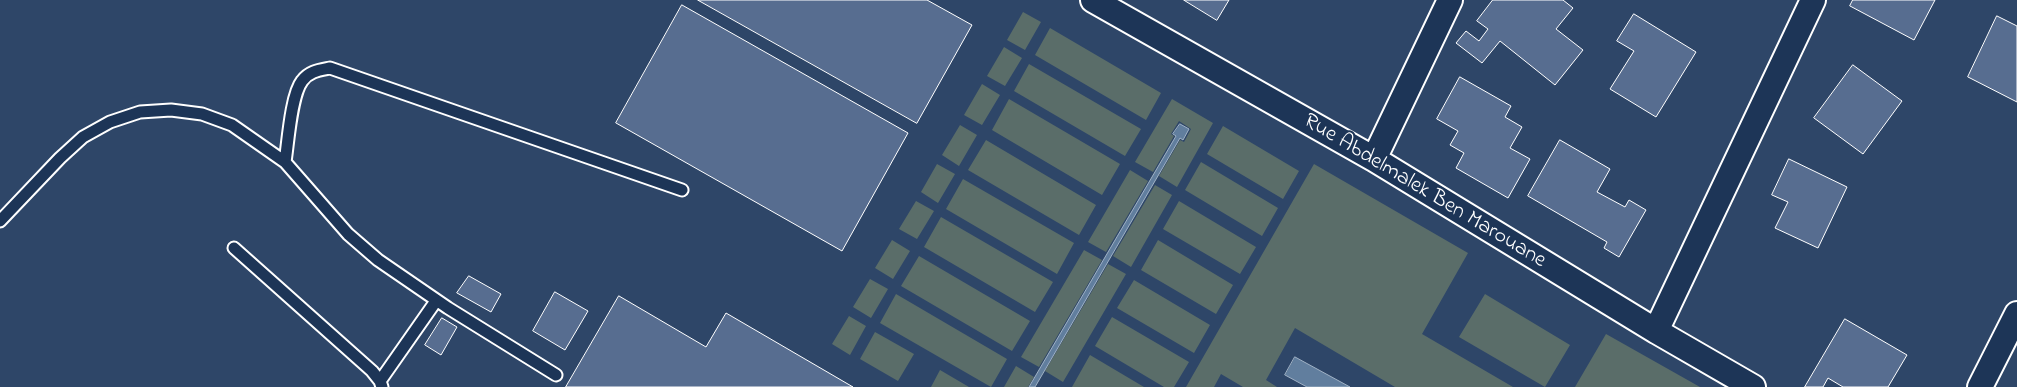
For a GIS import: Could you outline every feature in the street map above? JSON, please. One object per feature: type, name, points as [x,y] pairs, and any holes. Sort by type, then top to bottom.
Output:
[{"type":"street","points":[[1374,159],[1450,0]]},
{"type":"street","points":[[1656,331],[1813,0]]},
{"type":"street","name":"Rue Abdelmalek Ben Marouane","points":[[1095,1],[1374,159],[1656,331],[1753,387]]},
{"type":"street","points":[[1980,387],[2017,314]]},
{"type":"lane","points":[[285,162],[296,95],[302,80],[315,71],[330,68],[682,190]]},
{"type":"lane","points":[[0,221],[60,158],[83,137],[110,122],[140,112],[171,110],[202,114],[232,125],[285,162],[348,234],[378,260],[436,301],[556,375]]},
{"type":"lane","points":[[234,248],[372,371],[381,384],[436,301]]},
{"type":"shaded area","points":[[1023,12],[1041,22],[1025,50],[1007,40]]},
{"type":"shaded area","points":[[1050,28],[1161,93],[1146,120],[1035,55]]},
{"type":"shaded area","points":[[1004,47],[1022,58],[1005,86],[987,76]]},
{"type":"shaded area","points":[[1029,64],[1141,129],[1125,156],[1014,91]]},
{"type":"shaded area","points":[[982,84],[1000,95],[982,125],[964,115]]},
{"type":"shaded area","points":[[1009,99],[1120,164],[1102,195],[992,130]]},
{"type":"shaded area","points":[[1172,99],[1213,123],[1177,187],[1159,176],[1180,140],[1184,142],[1191,129],[1179,121],[1171,134],[1174,136],[1153,172],[1135,162]]},
{"type":"shaded area","points":[[960,125],[977,135],[959,166],[942,155]]},
{"type":"shaded area","points":[[1223,126],[1299,171],[1283,199],[1207,154]]},
{"type":"shaded area","points":[[986,140],[1096,205],[1079,235],[968,170]]},
{"type":"shaded area","points":[[1201,162],[1278,208],[1262,236],[1185,190]]},
{"type":"shaded area","points":[[937,164],[955,174],[938,203],[921,192]]},
{"type":"shaded area","points":[[1314,164],[1468,253],[1422,334],[1513,387],[1395,387],[1295,328],[1266,380],[1277,387],[1243,387],[1221,374],[1214,387],[1186,387]]},
{"type":"shaded area","points":[[1130,170],[1148,181],[1106,252],[1088,242]]},
{"type":"shaded area","points":[[963,179],[1074,243],[1057,274],[946,209]]},
{"type":"shaded area","points":[[1155,185],[1172,195],[1131,267],[1113,256]]},
{"type":"shaded area","points":[[916,201],[934,211],[917,239],[899,229]]},
{"type":"shaded area","points":[[1179,201],[1256,247],[1240,274],[1163,229]]},
{"type":"shaded area","points":[[941,217],[1053,282],[1035,312],[924,247]]},
{"type":"shaded area","points":[[892,240],[910,251],[893,279],[875,268]]},
{"type":"shaded area","points":[[1158,240],[1233,285],[1216,314],[1141,270]]},
{"type":"shaded area","points":[[1084,250],[1102,260],[1039,367],[1021,357]]},
{"type":"shaded area","points":[[919,256],[1030,321],[1012,351],[901,286]]},
{"type":"shaded area","points":[[1108,264],[1126,274],[1063,382],[1045,371]]},
{"type":"shaded area","points":[[870,279],[888,289],[871,318],[853,307]]},
{"type":"shaded area","points":[[1134,280],[1210,325],[1194,353],[1117,308]]},
{"type":"shaded area","points":[[896,294],[1007,359],[991,387],[880,323]]},
{"type":"shaded area","points":[[1485,294],[1570,345],[1545,387],[1459,337]]},
{"type":"shaded area","points":[[849,316],[866,326],[850,355],[832,344]]},
{"type":"shaded area","points":[[1112,317],[1189,362],[1174,387],[1164,387],[1095,346]]},
{"type":"shaded area","points":[[875,332],[914,354],[898,381],[860,359]]},
{"type":"shaded area","points":[[1606,334],[1700,387],[1575,387]]},
{"type":"shaded area","points":[[1090,355],[1144,387],[1072,387]]},
{"type":"shaded area","points":[[1016,366],[1034,377],[1028,387],[1004,387]]},
{"type":"shaded area","points":[[940,370],[969,387],[931,387]]},
{"type":"water","points":[[1180,124],[1189,129],[1183,140],[1180,138],[1035,387],[1029,387],[1176,136],[1173,134]]},
{"type":"water","points":[[1295,357],[1350,387],[1307,387],[1285,375]]},
{"type":"building","points":[[698,0],[927,0],[972,25],[917,123]]},
{"type":"building","points":[[1184,0],[1229,0],[1217,20]]},
{"type":"building","points":[[1493,0],[1563,0],[1573,8],[1556,29],[1583,50],[1555,85],[1500,41],[1482,63],[1456,43],[1466,31],[1479,41],[1488,29],[1477,21]]},
{"type":"building","points":[[1853,0],[1935,0],[1914,40],[1850,6]]},
{"type":"building","points":[[682,5],[908,133],[842,251],[616,123]]},
{"type":"building","points":[[1634,14],[1696,52],[1656,117],[1610,89],[1634,51],[1617,41]]},
{"type":"building","points":[[1997,16],[2017,26],[2017,102],[1968,77]]},
{"type":"building","points":[[1853,65],[1902,101],[1863,154],[1814,118]]},
{"type":"building","points":[[1460,77],[1511,106],[1505,117],[1522,127],[1510,148],[1530,159],[1508,198],[1456,168],[1464,153],[1450,145],[1458,131],[1437,119]]},
{"type":"building","points":[[1560,140],[1610,169],[1597,192],[1625,207],[1629,200],[1646,210],[1619,257],[1604,248],[1607,242],[1528,196]]},
{"type":"building","points":[[1789,159],[1847,187],[1818,248],[1775,228],[1788,202],[1772,195]]},
{"type":"building","points":[[469,276],[501,294],[491,312],[457,293]]},
{"type":"building","points":[[555,292],[588,311],[565,350],[533,331]]},
{"type":"building","points":[[619,296],[706,347],[726,313],[853,387],[566,387]]},
{"type":"building","points":[[442,318],[457,327],[441,355],[425,345]]},
{"type":"building","points":[[1845,319],[1907,355],[1888,387],[1843,387],[1828,378],[1823,387],[1805,387]]}]
